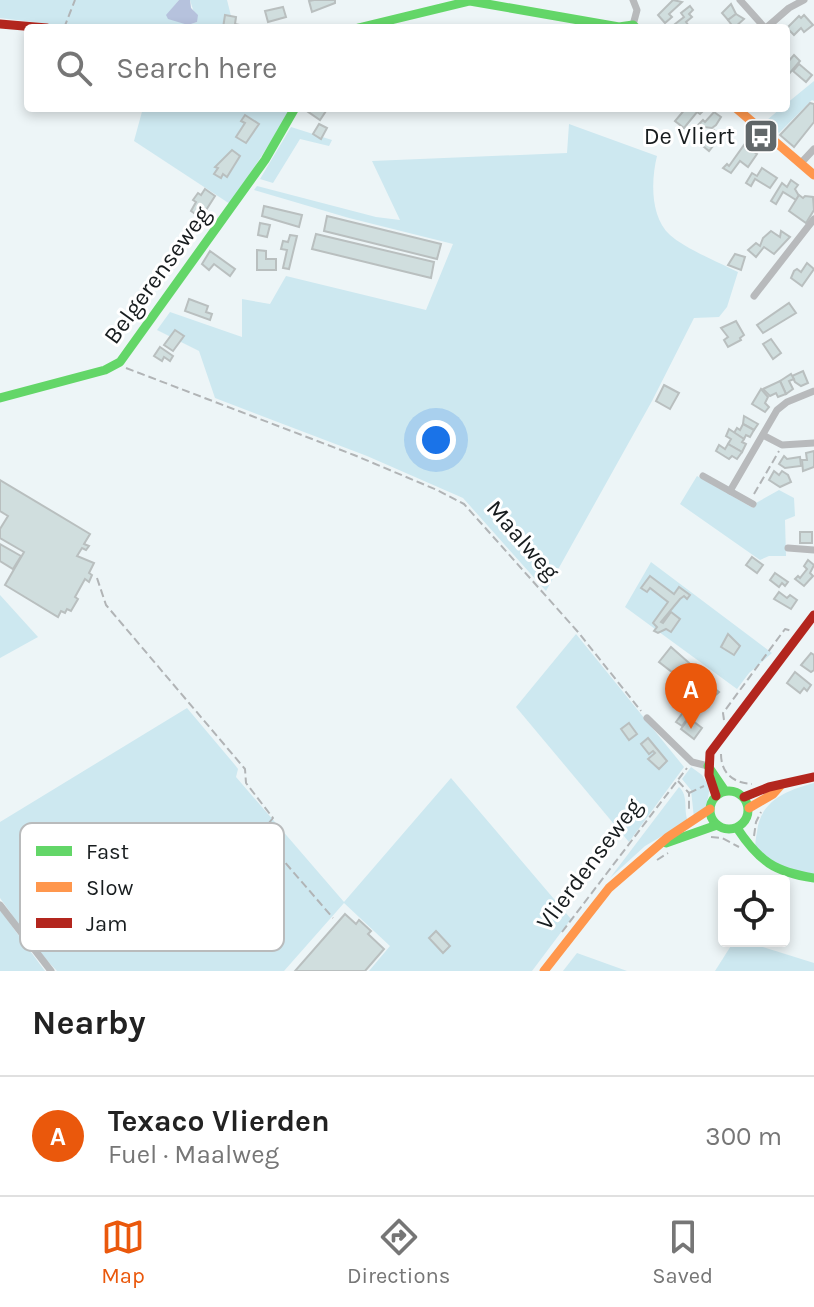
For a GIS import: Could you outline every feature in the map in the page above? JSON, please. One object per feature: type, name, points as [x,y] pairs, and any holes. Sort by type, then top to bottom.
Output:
[{"type":"street","points":[[633,0],[637,10],[635,24]]},
{"type":"street","points":[[740,0],[762,24]]},
{"type":"street","points":[[770,24],[787,4],[804,0]]},
{"type":"street","points":[[375,24],[470,1],[602,24]]},
{"type":"street","points":[[0,24],[24,26]]},
{"type":"street","name":"Belgerenseweg","points":[[0,398],[105,370],[120,362],[265,160],[293,112]]},
{"type":"street","points":[[741,112],[814,175]]},
{"type":"street","points":[[801,163],[814,149]]},
{"type":"street","points":[[754,296],[814,219]]},
{"type":"street","points":[[730,491],[781,406],[814,391]]},
{"type":"street","points":[[763,435],[782,445],[814,443]]},
{"type":"street","points":[[703,476],[752,503]]},
{"type":"street","points":[[788,548],[814,550]]},
{"type":"street","points":[[721,794],[710,809],[717,825],[725,829],[737,828],[746,819],[749,808],[744,797],[738,793],[721,794],[710,783],[710,753],[814,615]]},
{"type":"street","points":[[647,718],[692,762],[708,766]]},
{"type":"street","points":[[744,797],[769,787],[814,777]]},
{"type":"street","points":[[749,808],[773,794],[780,786]]},
{"type":"street","name":"Vlierdenseweg","points":[[544,971],[609,888],[668,837],[710,809]]},
{"type":"street","name":"Vlierdenseweg","points":[[662,844],[717,825]]},
{"type":"street","points":[[737,828],[756,855],[770,867],[784,874],[814,878]]},
{"type":"street","points":[[0,905],[20,931]]},
{"type":"street","points":[[36,951],[51,971]]},
{"type":"path","points":[[66,24],[75,0]]},
{"type":"path","name":"Maalweg","points":[[120,362],[128,369],[354,455],[464,504],[578,632],[647,718]]},
{"type":"path","points":[[752,503],[782,445]]},
{"type":"path","points":[[97,578],[106,605],[245,769],[246,783],[273,818],[269,823]]},
{"type":"path","points":[[724,720],[723,713],[740,686],[785,629],[791,632],[799,622]]},
{"type":"path","name":"Vlierdenseweg","points":[[562,933],[692,762]]},
{"type":"path","points":[[677,780],[689,793]]},
{"type":"path","points":[[700,839],[716,837],[739,848]]},
{"type":"path","name":"Vlierdenseweg","points":[[652,863],[673,850]]},
{"type":"path","points":[[284,861],[333,918]]},
{"type":"shaded area","points":[[0,0],[179,0],[170,11],[187,24],[49,24],[0,18]]},
{"type":"shaded area","points":[[179,0],[190,0],[191,8],[198,15],[197,22],[185,24],[168,19],[166,15]]},
{"type":"shaded area","points":[[190,0],[227,0],[233,24],[191,24],[197,22]]},
{"type":"shaded area","points":[[814,81],[814,101],[779,133],[766,121],[776,112],[790,112],[790,101]]},
{"type":"shaded area","points":[[142,112],[290,112],[230,204],[134,141]]},
{"type":"shaded area","points":[[569,124],[657,156],[654,198],[663,227],[684,245],[738,272],[727,307],[719,317],[694,318],[652,401],[546,591],[463,498],[367,456],[215,398],[199,351],[157,330],[170,312],[242,337],[242,299],[270,304],[286,276],[426,310],[453,244],[254,190],[257,186],[376,217],[400,220],[372,161],[567,153]]},
{"type":"shaded area","points":[[291,127],[332,140],[329,146],[300,139],[273,183],[260,179]]},
{"type":"shaded area","points":[[697,476],[753,508],[756,503],[779,490],[794,498],[795,516],[785,520],[786,556],[769,556],[760,560],[680,504]]},
{"type":"shaded area","points":[[651,562],[772,653],[749,673],[737,689],[625,607]]},
{"type":"shaded area","points":[[0,595],[38,637],[0,658]]},
{"type":"shaded area","points":[[576,634],[684,767],[629,842],[516,707]]},
{"type":"shaded area","points":[[187,708],[238,769],[236,777],[276,823],[20,823],[20,926],[0,898],[0,822]]},
{"type":"shaded area","points":[[691,767],[702,775],[710,788],[706,807],[694,818],[691,790],[682,779]]},
{"type":"shaded area","points":[[451,778],[571,919],[532,971],[369,971],[390,946],[344,903],[284,971],[57,971],[38,951],[284,951],[284,833],[344,902]]},
{"type":"shaded area","points":[[814,783],[814,876],[775,865],[762,857],[755,844],[759,821],[769,805],[785,793]]},
{"type":"shaded area","points":[[679,787],[684,795],[688,821],[645,846],[610,878]]},
{"type":"shaded area","points":[[0,910],[20,937],[20,951],[30,951],[45,971],[0,971]]},
{"type":"shaded area","points":[[730,947],[763,947],[814,963],[814,971],[715,971]]},
{"type":"shaded area","points":[[577,953],[627,971],[563,971]]},
{"type":"building","points":[[335,0],[335,3],[312,12],[309,1]]},
{"type":"building","points":[[673,0],[682,2],[669,14],[672,17],[665,23],[658,15]]},
{"type":"building","points":[[731,4],[736,14],[728,20],[722,13]]},
{"type":"building","points":[[690,6],[693,10],[688,24],[675,24],[684,17],[681,13]]},
{"type":"building","points":[[283,7],[286,17],[268,22],[265,11]]},
{"type":"building","points":[[736,14],[744,19],[738,24],[731,24],[728,20]]},
{"type":"building","points":[[225,15],[236,17],[235,24],[224,24]]},
{"type":"building","points":[[804,15],[813,25],[804,32],[801,28],[794,35],[790,25],[799,16]]},
{"type":"building","points":[[794,55],[800,61],[790,73],[790,60]]},
{"type":"building","points":[[799,64],[812,75],[806,82],[793,71]]},
{"type":"building","points":[[810,103],[814,104],[814,122],[794,147],[780,135]]},
{"type":"building","points":[[308,112],[325,112],[320,120]]},
{"type":"building","points":[[683,112],[697,112],[684,128],[675,121]]},
{"type":"building","points":[[714,112],[721,117],[716,125],[702,130],[697,126],[703,120],[705,122]]},
{"type":"building","points":[[245,115],[259,124],[246,143],[236,137],[245,123],[241,121]]},
{"type":"building","points":[[319,124],[327,128],[321,139],[313,134]]},
{"type":"building","points":[[714,130],[721,136],[709,151],[703,146]]},
{"type":"building","points":[[744,145],[757,154],[748,167],[740,161],[731,173],[723,168],[727,164],[729,166]]},
{"type":"building","points":[[232,150],[240,156],[227,177],[223,174],[221,178],[214,174],[218,168],[215,167]]},
{"type":"building","points":[[762,168],[777,178],[770,188],[755,179],[751,186],[746,183],[752,173],[757,176]]},
{"type":"building","points":[[791,180],[798,185],[795,189],[799,196],[796,200],[783,192],[776,204],[771,201],[782,183],[787,187]]},
{"type":"building","points":[[205,189],[215,196],[201,218],[191,211],[196,202],[193,200]]},
{"type":"building","points":[[799,195],[803,198],[813,197],[814,210],[806,223],[789,211]]},
{"type":"building","points":[[264,206],[302,215],[299,227],[262,216]]},
{"type":"building","points":[[327,216],[441,244],[437,259],[324,231]]},
{"type":"building","points":[[260,223],[270,225],[267,237],[258,235]]},
{"type":"building","points":[[771,231],[780,237],[781,231],[790,237],[774,254],[764,247],[756,257],[748,250],[756,243],[760,246]]},
{"type":"building","points":[[316,234],[434,262],[431,278],[312,249]]},
{"type":"building","points":[[290,235],[297,236],[289,269],[283,268],[287,250],[281,249],[283,241],[288,242]]},
{"type":"building","points":[[257,250],[266,251],[266,259],[276,259],[276,270],[257,270]]},
{"type":"building","points":[[210,251],[235,269],[230,276],[214,264],[209,270],[202,264]]},
{"type":"building","points":[[735,254],[745,257],[741,270],[728,265]]},
{"type":"building","points":[[807,263],[814,269],[802,286],[791,278],[794,271],[797,269],[801,272]]},
{"type":"building","points":[[189,299],[208,306],[206,312],[212,314],[210,320],[185,311]]},
{"type":"building","points":[[789,303],[796,313],[763,333],[757,325]]},
{"type":"building","points":[[736,321],[744,335],[728,347],[724,340],[728,337],[721,328]]},
{"type":"building","points":[[175,330],[184,336],[173,351],[164,345]]},
{"type":"building","points":[[771,339],[781,353],[773,359],[763,344]]},
{"type":"building","points":[[160,347],[173,356],[170,361],[154,356]]},
{"type":"building","points":[[803,371],[808,383],[801,386],[792,376]]},
{"type":"building","points":[[791,374],[794,379],[789,381],[793,389],[786,394],[780,381]]},
{"type":"building","points":[[780,381],[786,394],[770,396],[763,389]]},
{"type":"building","points":[[664,385],[679,393],[670,409],[656,401]]},
{"type":"building","points":[[761,389],[768,397],[765,403],[769,407],[765,412],[752,404]]},
{"type":"building","points":[[744,416],[758,424],[754,430],[743,424]]},
{"type":"building","points":[[743,424],[754,430],[750,437],[746,435],[744,439],[734,433]]},
{"type":"building","points":[[729,429],[744,439],[742,442],[746,444],[742,452],[728,444],[731,439],[726,436]]},
{"type":"building","points":[[728,444],[742,452],[737,459],[732,456],[729,459],[716,451],[719,445],[725,449]]},
{"type":"building","points":[[814,451],[814,467],[803,471],[802,460],[807,460],[806,453]]},
{"type":"building","points":[[784,456],[787,459],[800,457],[801,466],[785,468],[779,464]]},
{"type":"building","points":[[774,471],[779,475],[782,471],[791,482],[780,487],[769,480]]},
{"type":"building","points":[[0,480],[90,534],[84,544],[89,546],[86,550],[82,548],[77,556],[94,563],[89,573],[92,575],[89,582],[85,579],[71,611],[61,611],[58,617],[5,585],[24,552],[0,538],[0,529],[8,516],[0,511]]},
{"type":"building","points":[[800,532],[812,532],[812,543],[800,543]]},
{"type":"building","points":[[0,544],[21,556],[13,569],[0,561]]},
{"type":"building","points":[[752,557],[763,565],[757,573],[746,565]]},
{"type":"building","points":[[808,560],[814,565],[810,573],[813,576],[804,586],[795,579],[800,578],[807,569],[804,566]]},
{"type":"building","points":[[775,573],[788,582],[785,586],[782,583],[779,587],[770,580]]},
{"type":"building","points":[[650,576],[674,594],[679,587],[690,595],[687,599],[684,596],[680,599],[661,622],[671,612],[680,619],[671,632],[666,629],[658,633],[654,631],[657,627],[653,623],[668,602],[650,588],[647,592],[641,588]]},
{"type":"building","points":[[779,592],[797,600],[791,609],[774,599]]},
{"type":"building","points":[[728,634],[740,646],[734,655],[721,647]]},
{"type":"building","points":[[671,647],[696,669],[680,689],[672,683],[677,676],[659,662]]},
{"type":"building","points":[[811,653],[814,655],[814,670],[811,672],[801,665]]},
{"type":"building","points":[[795,672],[811,685],[807,691],[804,688],[800,693],[787,683]]},
{"type":"building","points":[[706,677],[719,692],[707,703],[697,695]]},
{"type":"building","points":[[684,711],[690,715],[682,726],[676,722]]},
{"type":"building","points":[[689,718],[702,728],[694,739],[681,729]]},
{"type":"building","points":[[629,723],[637,734],[629,740],[621,729]]},
{"type":"building","points":[[648,738],[667,761],[659,769],[648,759],[655,753],[649,754],[641,744]]},
{"type":"building","points":[[345,914],[356,924],[359,920],[384,949],[365,971],[295,971]]},
{"type":"building","points":[[436,931],[450,946],[443,953],[429,938]]},
{"type":"traffic: fast","points":[[375,24],[470,1],[602,24]]},
{"type":"traffic: fast","points":[[0,398],[105,370],[120,362],[265,160],[293,112]]},
{"type":"traffic: fast","points":[[708,766],[725,791]]},
{"type":"traffic: fast","points":[[729,791],[743,796],[748,810],[743,824],[729,829],[715,824],[710,810],[715,796],[729,791]]},
{"type":"traffic: fast","points":[[666,843],[717,825]]},
{"type":"traffic: fast","points":[[737,828],[760,857],[769,863],[788,872],[814,878]]},
{"type":"traffic: slow","points":[[741,112],[814,175]]},
{"type":"traffic: slow","points":[[749,808],[773,794],[780,786]]},
{"type":"traffic: slow","points":[[544,971],[609,888],[668,837],[710,809]]},
{"type":"traffic: jam","points":[[0,24],[24,26]]},
{"type":"traffic: jam","points":[[716,796],[709,775],[710,753],[814,615]]},
{"type":"traffic: jam","points":[[744,797],[769,787],[814,777]]},
{"type":"place","name":"De Vliert","points":[[761,136]]},
{"type":"place","name":"Texaco Vlierden","points":[[691,729]]}]
